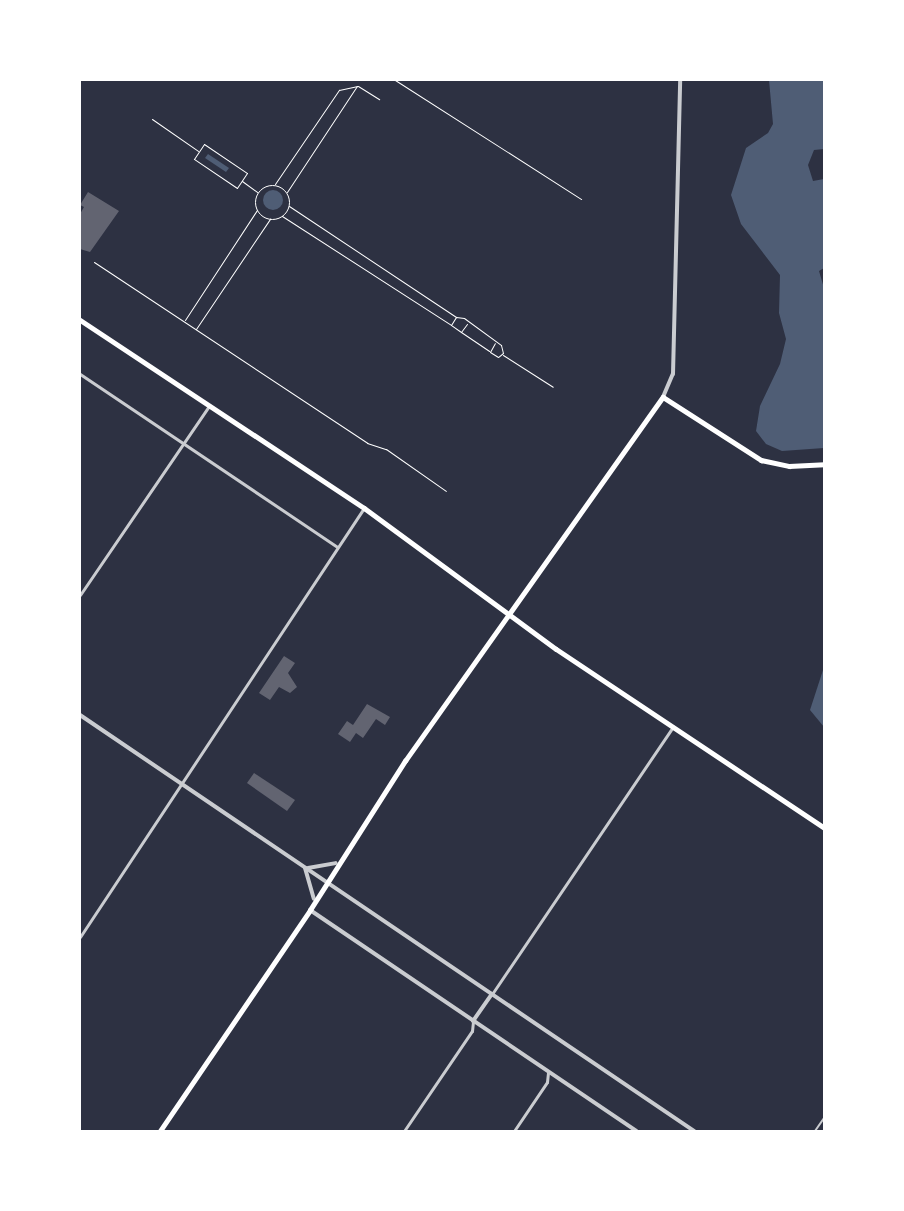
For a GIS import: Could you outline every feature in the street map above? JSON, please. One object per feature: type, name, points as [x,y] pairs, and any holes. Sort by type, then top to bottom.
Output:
[{"type":"main road","points":[[80,320],[364,508],[507,614],[824,828]]},
{"type":"main road","points":[[160,1131],[310,910],[314,899],[336,863],[507,614],[663,397],[761,460],[789,466],[824,464]]},
{"type":"street","points":[[663,397],[673,374],[680,80]]},
{"type":"street","points":[[80,374],[337,547]]},
{"type":"street","points":[[80,595],[209,406]]},
{"type":"street","points":[[80,937],[151,833],[179,782],[364,508]]},
{"type":"street","points":[[80,715],[694,1131]]},
{"type":"street","points":[[404,1131],[472,1031],[474,1021],[673,727]]},
{"type":"street","points":[[305,868],[336,863]]},
{"type":"street","points":[[305,868],[314,899]]},
{"type":"street","points":[[310,910],[636,1131]]},
{"type":"street","points":[[514,1131],[547,1082],[548,1072]]},
{"type":"lane","points":[[815,1131],[824,1118]]},
{"type":"path","points":[[395,80],[581,199]]},
{"type":"path","points":[[196,329],[270,219],[282,216],[289,206],[287,192],[358,86]]},
{"type":"path","points":[[258,192],[275,184],[338,90],[358,86],[379,99]]},
{"type":"path","points":[[152,119],[198,151]]},
{"type":"path","points":[[204,144],[247,173],[237,188],[194,158],[198,151],[204,144]]},
{"type":"path","points":[[242,181],[258,192]]},
{"type":"path","points":[[275,184],[287,192]]},
{"type":"path","points":[[184,322],[257,210],[258,192]]},
{"type":"path","points":[[289,206],[495,343],[503,346],[502,354]]},
{"type":"path","points":[[257,210],[270,219]]},
{"type":"path","points":[[282,216],[451,325],[495,357],[502,354]]},
{"type":"path","points":[[94,262],[446,491]]},
{"type":"path","points":[[451,325],[456,317]]},
{"type":"path","points":[[461,332],[467,324]]},
{"type":"path","points":[[490,352],[495,343]]},
{"type":"path","points":[[502,354],[553,387]]},
{"type":"water","points":[[769,80],[824,80],[824,149],[814,150],[808,165],[813,181],[824,179],[824,268],[819,271],[824,288],[824,448],[782,451],[766,444],[756,431],[760,406],[780,364],[786,339],[779,313],[780,275],[741,224],[731,195],[746,148],[768,133],[773,124]]},
{"type":"water","points":[[208,154],[229,168],[226,172],[205,158]]},
{"type":"water","points":[[273,190],[280,193],[283,200],[280,207],[273,210],[266,207],[263,200],[266,193]]},
{"type":"water","points":[[824,667],[824,727],[810,710]]},
{"type":"building","points":[[88,192],[119,211],[90,252],[80,249],[80,214],[84,207],[80,205]]},
{"type":"building","points":[[284,656],[295,663],[288,673],[297,687],[290,693],[279,687],[270,700],[259,693]]},
{"type":"building","points":[[367,704],[390,717],[385,725],[376,719],[363,738],[356,733],[350,742],[338,734],[347,721],[353,725]]},
{"type":"building","points":[[254,773],[295,800],[287,811],[247,783]]}]
